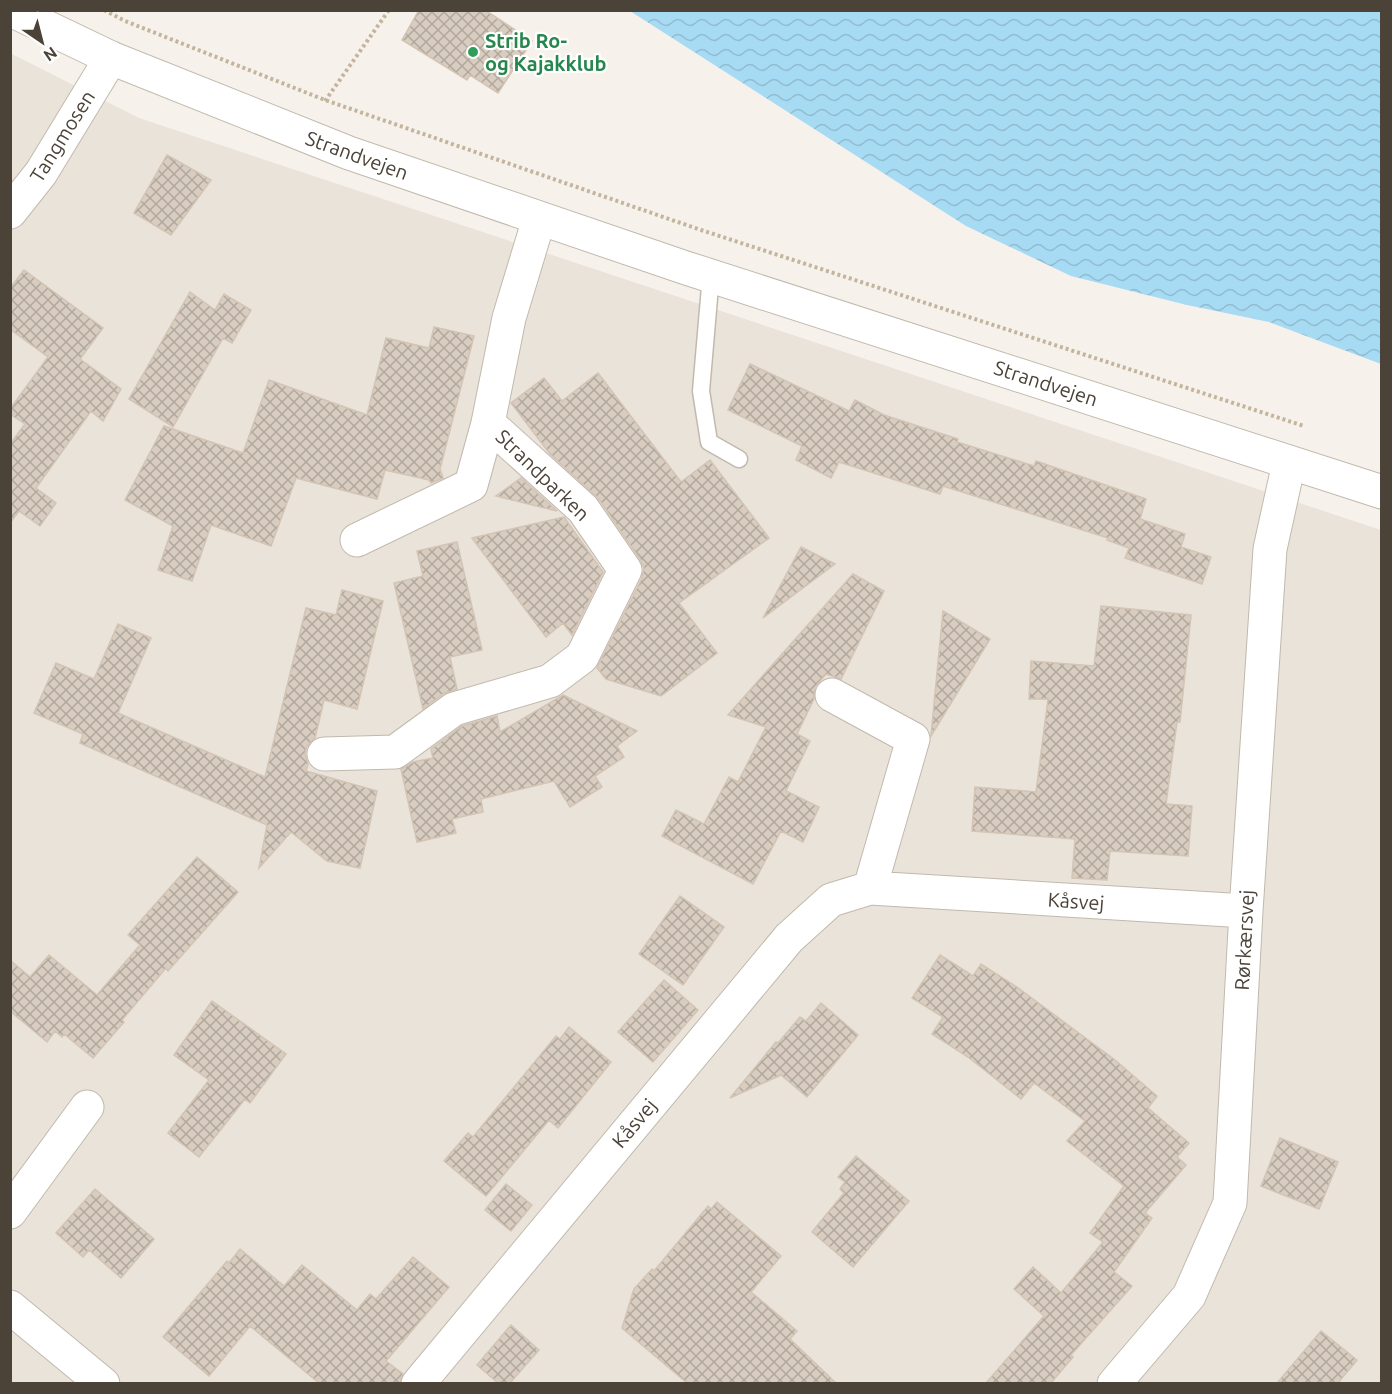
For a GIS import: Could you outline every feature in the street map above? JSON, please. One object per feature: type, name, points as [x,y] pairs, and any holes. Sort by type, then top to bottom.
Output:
[{"type":"street","name":"Strandvejen","points":[[11,10],[111,58],[349,153],[538,219],[1382,492]]},
{"type":"street","name":"Tangmosen","points":[[10,212],[41,173],[111,58]]},
{"type":"street","name":"Strandparken","points":[[357,540],[471,485],[488,423],[509,318],[538,219]]},
{"type":"street","name":"Strandparken","points":[[324,754],[395,752],[454,709],[550,681],[582,657],[625,570],[584,509],[488,423]]},
{"type":"street","name":"Rørkærsvej","points":[[1114,1383],[1189,1296],[1230,1203],[1246,911],[1270,549],[1289,463]]},
{"type":"street","points":[[832,695],[914,739],[870,888]]},
{"type":"street","name":"Kåsvej","points":[[418,1383],[789,938],[831,900],[870,888],[1246,911]]},
{"type":"street","points":[[10,1212],[87,1107]]},
{"type":"street","points":[[10,1307],[103,1383]]},
{"type":"lane","points":[[711,275],[701,392],[709,442],[739,459]]},
{"type":"path","points":[[104,10],[125,21],[325,100],[710,233],[1310,428]]},
{"type":"path","points":[[325,100],[388,10]]},
{"type":"shaded area","points":[[10,53],[139,118],[1381,530],[1381,1383],[11,1383]]},
{"type":"water","points":[[630,11],[1381,11],[1381,364],[1269,322],[1187,305],[1071,276],[966,226]]},
{"type":"building","name":"Strib Ro- og Kajakklub","points":[[419,10],[485,10],[532,41],[498,93],[470,75],[467,80],[402,40]]},
{"type":"building","points":[[167,155],[211,180],[171,235],[134,213]]},
{"type":"building","points":[[24,270],[103,328],[80,359],[121,389],[103,421],[91,411],[36,488],[56,503],[40,526],[19,511],[10,523],[10,444],[25,424],[10,414],[10,409],[48,357],[10,329],[10,288]]},
{"type":"building","points":[[190,292],[215,310],[224,294],[251,310],[232,343],[223,338],[173,427],[129,399]]},
{"type":"building","points":[[434,327],[474,336],[440,469],[443,478],[431,483],[429,480],[385,470],[377,499],[296,478],[271,546],[211,525],[192,581],[158,570],[173,526],[125,500],[164,426],[243,453],[269,380],[367,415],[386,338],[429,348]]},
{"type":"building","points":[[750,364],[849,411],[855,400],[884,415],[958,439],[957,442],[1034,466],[1036,461],[1146,499],[1140,519],[1185,534],[1181,547],[1211,557],[1202,584],[1125,558],[1129,548],[1107,540],[1108,538],[943,486],[940,494],[839,462],[831,478],[796,460],[802,446],[728,410]]},
{"type":"building","points":[[598,373],[681,482],[710,460],[769,538],[679,603],[717,653],[661,696],[606,679],[597,668],[642,578],[644,568],[598,498],[550,454],[511,403],[544,378],[562,401]]},
{"type":"building","points":[[521,478],[557,511],[496,496]]},
{"type":"building","points":[[564,517],[603,572],[572,635],[563,623],[546,637],[472,538]]},
{"type":"building","points":[[457,542],[482,650],[450,657],[457,689],[443,694],[423,709],[394,583],[423,576],[417,551]]},
{"type":"building","points":[[801,547],[835,564],[763,618]]},
{"type":"building","points":[[853,574],[884,591],[841,679],[826,674],[815,687],[814,699],[797,734],[810,741],[786,791],[819,807],[803,842],[781,831],[753,884],[662,836],[676,810],[704,824],[729,777],[738,782],[766,727],[728,715]]},
{"type":"building","points":[[342,590],[383,601],[357,709],[324,700],[315,738],[307,746],[306,771],[377,791],[360,868],[327,861],[291,832],[259,868],[267,825],[80,743],[83,734],[34,713],[56,663],[94,679],[118,624],[151,638],[118,713],[265,777],[306,608],[336,615]]},
{"type":"building","points":[[1101,606],[1191,615],[1180,722],[1177,722],[1166,804],[1192,806],[1188,856],[1110,851],[1107,880],[1072,878],[1075,839],[972,831],[975,787],[1036,792],[1048,699],[1029,699],[1031,661],[1094,666]]},
{"type":"building","points":[[943,611],[990,639],[931,736],[931,735]]},
{"type":"building","points":[[563,695],[637,731],[617,746],[624,757],[595,776],[602,787],[570,807],[554,781],[481,799],[483,812],[452,819],[456,833],[417,842],[401,769],[413,762],[433,758],[431,749],[462,726],[497,716],[500,732]]},
{"type":"building","points":[[197,857],[238,892],[168,971],[166,968],[93,1058],[64,1034],[62,1037],[55,1031],[47,1042],[10,1011],[10,960],[30,977],[49,955],[97,995],[140,945],[128,935]]},
{"type":"building","points":[[680,896],[724,927],[683,985],[639,954]]},
{"type":"building","points":[[940,955],[973,976],[981,964],[1017,987],[1115,1060],[1157,1096],[1148,1108],[1189,1143],[1177,1157],[1186,1165],[1145,1213],[1152,1218],[1114,1272],[1132,1286],[1071,1355],[1073,1357],[1051,1383],[986,1383],[1044,1316],[1014,1289],[1033,1267],[1061,1293],[1103,1242],[1090,1233],[1124,1186],[1067,1141],[1085,1121],[1034,1083],[1021,1099],[968,1057],[932,1034],[943,1017],[912,998]]},
{"type":"building","points":[[664,980],[698,1010],[653,1062],[618,1032]]},
{"type":"building","points":[[212,1001],[286,1054],[250,1103],[245,1099],[199,1157],[168,1133],[209,1080],[174,1055]]},
{"type":"building","points":[[821,1003],[858,1035],[807,1097],[781,1075],[730,1098],[776,1042],[778,1043],[800,1017],[806,1021]]},
{"type":"building","points":[[569,1027],[611,1062],[558,1128],[549,1120],[486,1196],[444,1161],[468,1133],[473,1137],[556,1036],[560,1039]]},
{"type":"building","points":[[1280,1138],[1338,1162],[1319,1209],[1261,1186]]},
{"type":"building","points":[[856,1156],[909,1201],[853,1267],[812,1232],[844,1193],[840,1189],[845,1182],[838,1177]]},
{"type":"building","points":[[506,1184],[532,1205],[511,1231],[485,1210]]},
{"type":"building","points":[[95,1189],[154,1239],[121,1278],[89,1250],[83,1257],[56,1233]]},
{"type":"building","points":[[717,1202],[781,1256],[751,1292],[797,1331],[790,1339],[836,1383],[687,1383],[622,1328],[634,1289],[652,1269],[654,1271],[708,1206],[711,1209]]},
{"type":"building","points":[[240,1249],[284,1286],[302,1265],[357,1310],[370,1294],[376,1299],[413,1257],[449,1287],[386,1361],[403,1374],[400,1383],[319,1383],[250,1326],[209,1376],[163,1337],[227,1261],[229,1263]]},
{"type":"building","points":[[511,1325],[539,1350],[510,1383],[498,1383],[477,1365]]},
{"type":"building","points":[[1321,1331],[1357,1360],[1338,1383],[1277,1383]]},
{"type":"place","name":"Strib Ro- og Kajakklub","points":[[473,52]]}]
